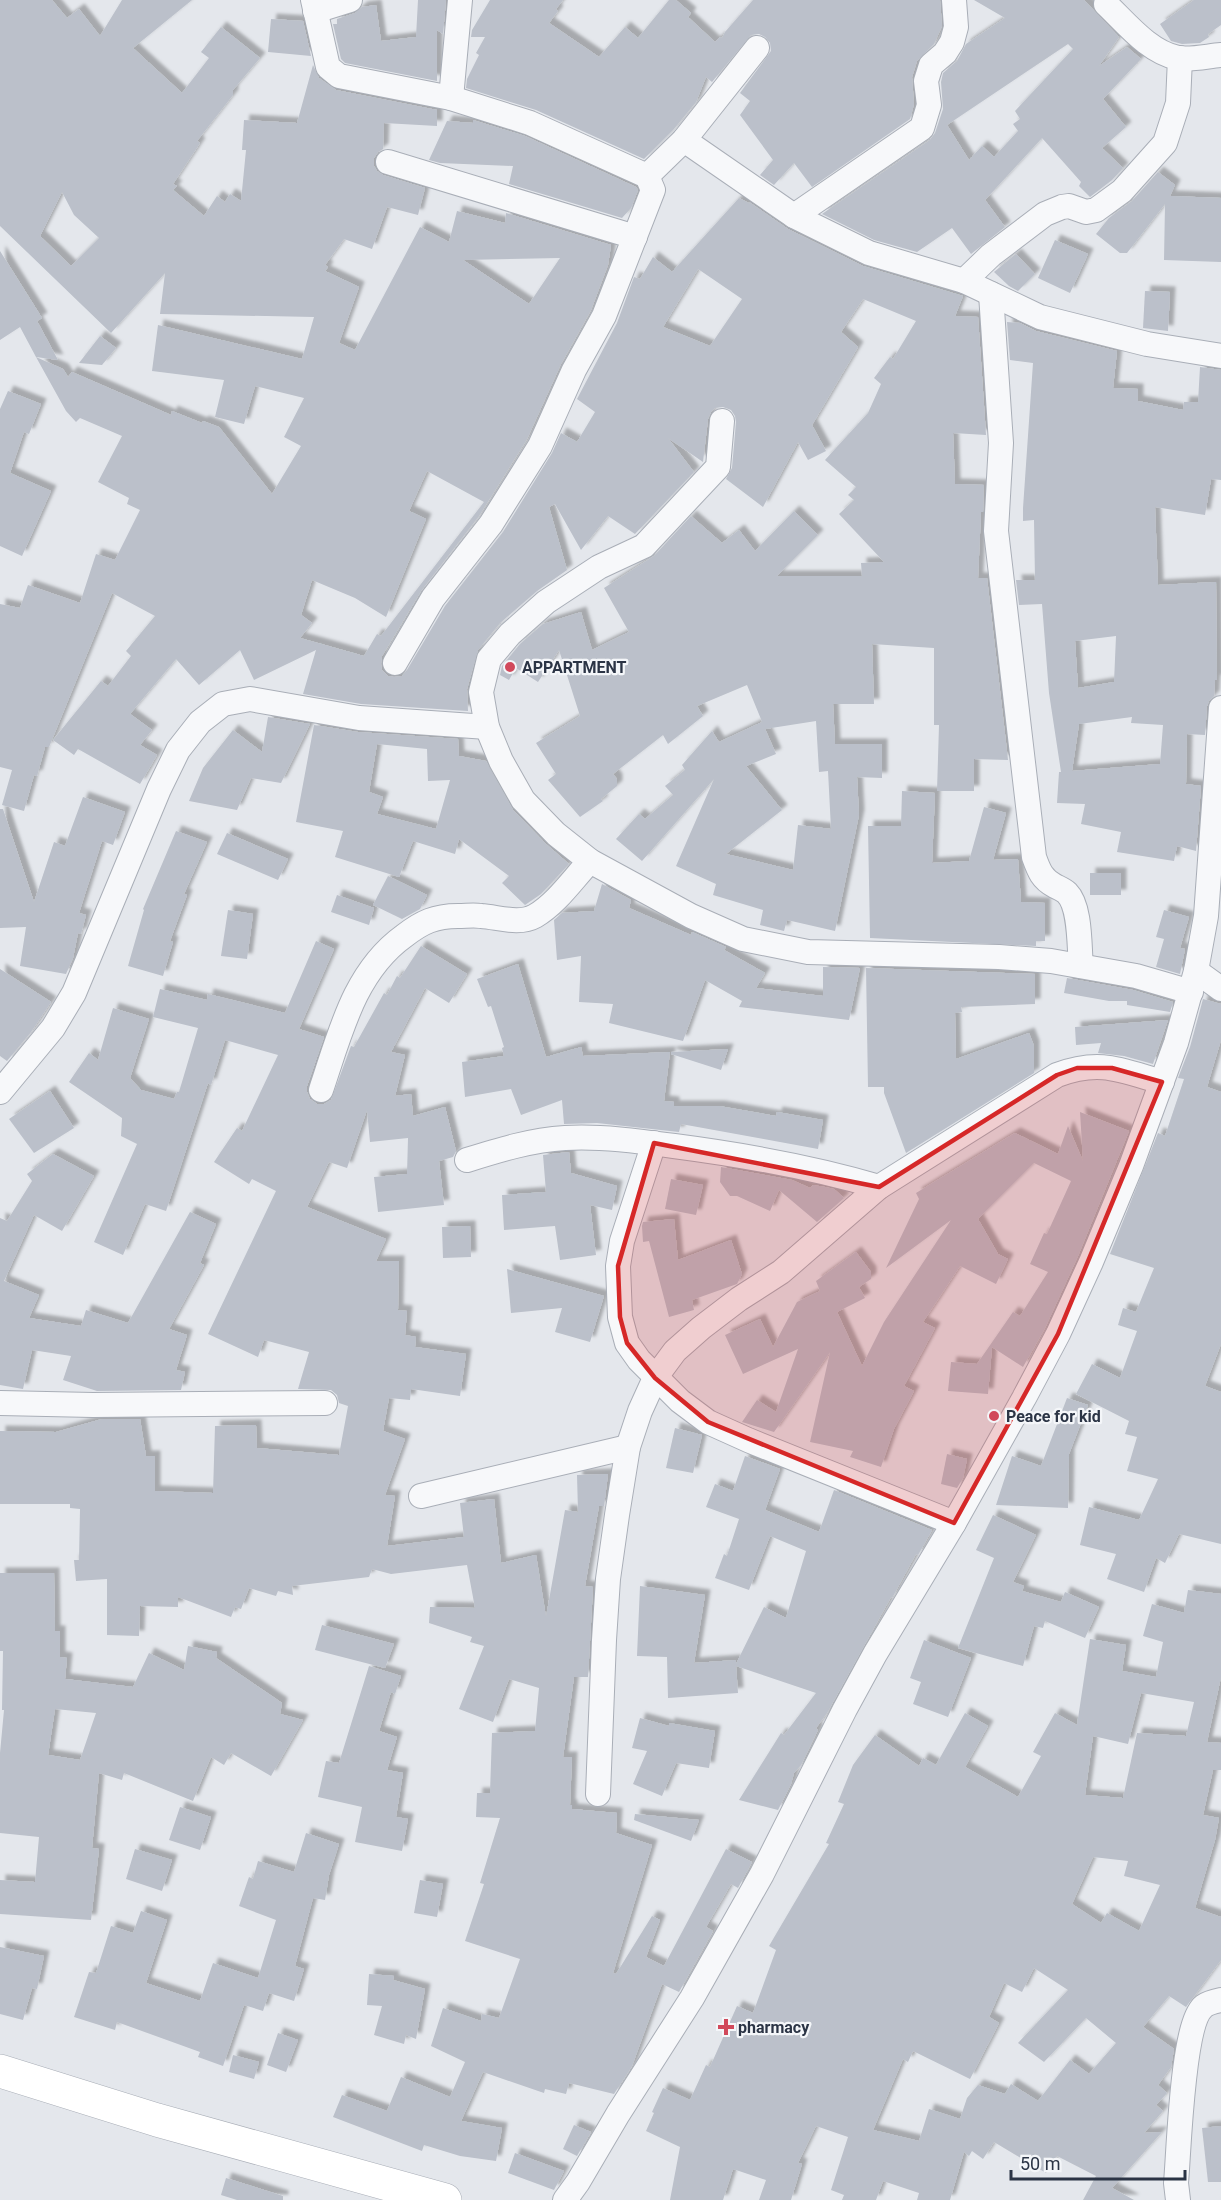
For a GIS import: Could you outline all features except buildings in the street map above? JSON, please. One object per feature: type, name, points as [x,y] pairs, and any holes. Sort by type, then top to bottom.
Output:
[{"type":"street","points":[[350,0],[314,6],[328,67],[339,76],[451,98],[530,123],[647,176],[653,190],[604,316],[574,370],[540,446],[491,524],[433,598],[395,663]]},
{"type":"street","points":[[451,98],[460,0]]},
{"type":"street","points":[[794,216],[922,128],[929,105],[926,81],[931,65],[948,48],[956,27],[954,0]]},
{"type":"street","points":[[1106,4],[1163,54],[1180,58],[1221,55]]},
{"type":"street","points":[[647,176],[684,140],[757,48]]},
{"type":"street","points":[[964,281],[991,255],[1045,214],[1069,206],[1086,212],[1096,210],[1122,191],[1166,143],[1178,103],[1180,58]]},
{"type":"street","points":[[684,140],[794,216],[869,253],[964,281],[1040,317],[1147,344],[1221,356]]},
{"type":"street","points":[[387,162],[635,237]]},
{"type":"street","points":[[991,294],[1001,443],[996,531],[1034,857],[1044,880],[1067,893],[1072,901],[1076,912],[1081,966]]},
{"type":"street","points":[[722,421],[718,467],[644,546],[599,567],[546,602],[510,634],[489,658],[481,692],[488,727],[501,761],[523,800],[556,834],[590,861],[691,916],[743,939],[808,952],[999,957],[1051,961],[1136,976],[1193,981],[1221,989]]},
{"type":"street","points":[[0,1092],[53,1028],[74,993],[159,789],[178,750],[200,722],[224,704],[250,699],[359,718],[488,727]]},
{"type":"street","points":[[565,2200],[693,1998],[762,1874],[875,1654],[954,1523],[1058,1334],[1091,1262],[1162,1082],[1193,981],[1206,916],[1221,708]]},
{"type":"street","points":[[321,1090],[358,988],[372,964],[392,944],[424,921],[451,916],[481,916],[516,920],[534,917],[554,901],[590,861]]},
{"type":"street","points":[[598,1794],[608,1589],[628,1447],[640,1411],[655,1378],[675,1351],[739,1299],[781,1272],[879,1187],[1057,1075],[1077,1068],[1093,1066],[1112,1068],[1162,1082]]},
{"type":"street","points":[[467,1160],[502,1149],[564,1138],[595,1138],[701,1150],[802,1168],[879,1187]]},
{"type":"street","points":[[654,1143],[622,1241],[618,1266],[620,1317],[627,1343],[639,1360],[680,1401],[708,1422],[954,1523]]},
{"type":"street","points":[[0,1403],[93,1405],[325,1403]]},
{"type":"street","points":[[421,1496],[628,1447]]},
{"type":"street","points":[[1178,2200],[1176,2183],[1187,2053],[1194,2019],[1204,2006],[1221,2000]]},
{"type":"street","points":[[0,2071],[157,2120],[445,2200]]},
{"type":"highlighted area","points":[[1077,1068],[1112,1068],[1162,1082],[1058,1334],[954,1523],[708,1422],[655,1378],[627,1343],[620,1317],[618,1266],[654,1143],[879,1187],[1057,1075]]},
{"type":"place","name":"APPARTMENT","points":[[510,667]]},
{"type":"place","name":"Peace for kid","points":[[994,1416]]},
{"type":"place","name":"pharmacy","points":[[726,2027]]}]
